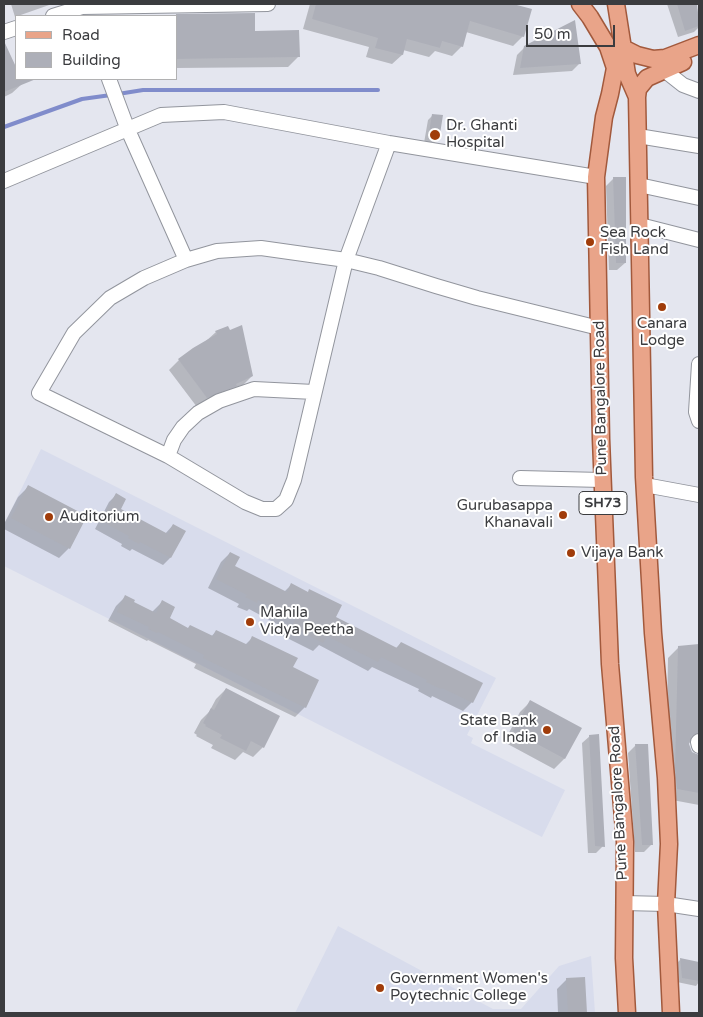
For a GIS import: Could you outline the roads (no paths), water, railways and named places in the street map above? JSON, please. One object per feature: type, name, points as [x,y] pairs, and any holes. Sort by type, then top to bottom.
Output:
[{"type":"main road","name":"Pune Bangalore Road","points":[[580,4],[608,46],[637,97],[645,485],[653,633],[670,844],[666,904],[670,1013]]},
{"type":"main road","name":"Pune Bangalore Road","points":[[616,4],[623,48],[621,71],[610,94],[604,117],[596,177],[602,480],[610,664],[625,842],[624,903],[628,1013]]},
{"type":"main road","points":[[637,97],[638,88],[647,78],[699,45]]},
{"type":"main road","points":[[623,48],[645,58],[665,58],[672,63]]},
{"type":"main road","points":[[621,71],[672,63],[699,56]]},
{"type":"street","points":[[57,15],[82,9],[268,4]]},
{"type":"street","points":[[672,63],[683,86],[699,91]]},
{"type":"street","points":[[110,82],[128,130],[186,260]]},
{"type":"street","points":[[4,181],[161,116],[224,112],[389,143],[596,177]]},
{"type":"street","points":[[638,136],[699,146]]},
{"type":"street","points":[[389,143],[346,260],[294,480],[286,500],[276,509],[262,509],[245,502],[168,456],[39,393],[74,333],[110,298],[144,278],[186,260],[217,252],[261,248],[346,260],[379,268],[477,298],[599,328]]},
{"type":"street","points":[[639,185],[699,198]]},
{"type":"street","points":[[640,225],[699,240]]},
{"type":"street","points":[[699,364],[696,412],[699,421]]},
{"type":"street","points":[[168,456],[174,440],[183,427],[198,413],[219,401],[254,389],[314,392]]},
{"type":"street","points":[[520,478],[602,480]]},
{"type":"street","points":[[645,485],[699,495]]},
{"type":"street","points":[[699,741],[699,746]]},
{"type":"street","points":[[624,903],[666,904],[699,909]]},
{"type":"waterway","points":[[118,94],[143,90],[378,90]]},
{"type":"waterway","points":[[4,127],[82,99],[111,95]]},
{"type":"place","name":"Dr. Ghanti Hospital","points":[[435,135]]},
{"type":"place","name":"Sea Rock Fish Land","points":[[590,242]]},
{"type":"place","name":"Canara Lodge","points":[[662,307]]},
{"type":"place","name":"Gurubasappa Khanavali","points":[[563,515]]},
{"type":"place","name":"Auditorium","points":[[49,517]]},
{"type":"place","name":"Vijaya Bank","points":[[571,553]]},
{"type":"place","name":"Mahila Vidya Peetha","points":[[250,622]]},
{"type":"place","name":"State Bank of India","points":[[547,730]]},
{"type":"place","name":"Government Women's Poytechnic College","points":[[380,988]]}]
